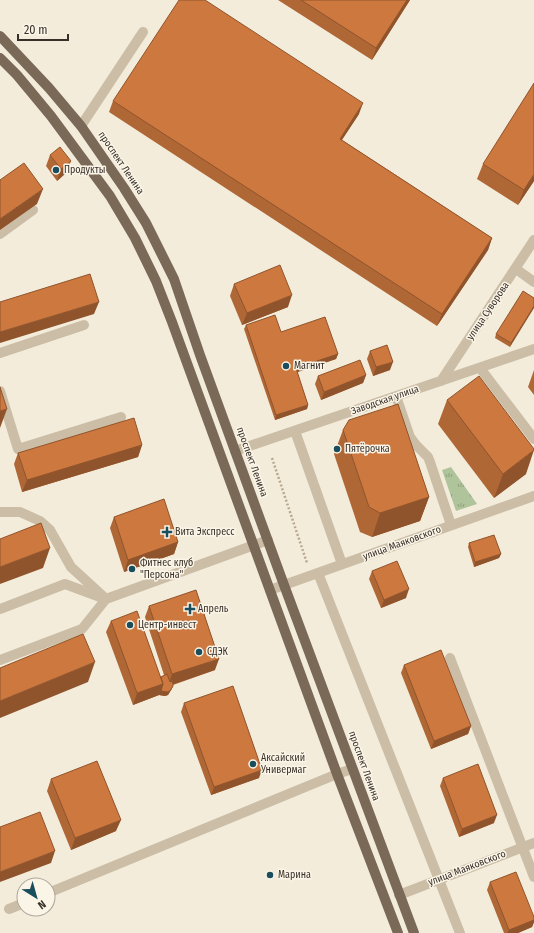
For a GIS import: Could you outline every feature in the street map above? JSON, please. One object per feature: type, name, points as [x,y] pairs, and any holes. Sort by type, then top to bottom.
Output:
[{"type":"main road","name":"проспект Ленина","points":[[0,36],[49,88],[81,126],[124,188],[146,223],[174,279],[200,355],[284,585],[414,933]]},
{"type":"main road","points":[[0,58],[17,75],[51,116],[110,196],[135,238],[156,281],[337,774],[398,933]]},
{"type":"street","points":[[81,126],[143,32]]},
{"type":"street","points":[[0,234],[33,210]]},
{"type":"street","name":"улица Суворова","points":[[441,381],[534,240]]},
{"type":"street","points":[[516,269],[534,282]]},
{"type":"street","points":[[0,353],[84,325]]},
{"type":"street","name":"Заводская улица","points":[[235,451],[534,349]]},
{"type":"street","points":[[480,368],[534,439]]},
{"type":"street","points":[[0,391],[18,449],[121,417]]},
{"type":"street","points":[[396,396],[410,437],[428,457],[452,525]]},
{"type":"street","points":[[295,431],[342,564]]},
{"type":"street","name":"улица Маяковского","points":[[270,590],[534,496]]},
{"type":"street","points":[[0,512],[20,512],[40,521],[50,530],[71,567],[106,599]]},
{"type":"street","points":[[0,660],[82,629],[106,599],[268,540]]},
{"type":"street","points":[[318,573],[460,933]]},
{"type":"street","points":[[0,609],[65,584],[106,599]]},
{"type":"street","points":[[450,658],[534,877]]},
{"type":"street","points":[[56,890],[352,769]]},
{"type":"street","name":"улица Маяковского","points":[[400,895],[534,843]]},
{"type":"street","points":[[9,909],[16,906]]},
{"type":"path","points":[[272,458],[308,567]]},
{"type":"green space","points":[[451,467],[477,504],[456,511],[442,470]]},
{"type":"building","points":[[179,0],[205,0],[363,103],[340,139],[492,238],[442,314],[113,101]]},
{"type":"building","points":[[301,0],[407,0],[376,48]]},
{"type":"building","points":[[534,83],[534,174],[524,190],[483,164]]},
{"type":"building","points":[[60,147],[71,161],[61,169],[50,155]]},
{"type":"building","points":[[24,163],[43,189],[0,219],[0,180]]},
{"type":"building","points":[[280,265],[292,295],[247,313],[234,284]]},
{"type":"building","points":[[90,274],[99,302],[0,332],[0,302]]},
{"type":"building","points":[[523,291],[534,298],[534,306],[511,343],[496,334]]},
{"type":"building","name":"Магнит","points":[[275,315],[281,332],[325,317],[338,354],[296,368],[308,405],[276,415],[246,325]]},
{"type":"building","points":[[387,345],[393,362],[376,367],[370,351]]},
{"type":"building","points":[[360,360],[366,375],[324,392],[318,376]]},
{"type":"building","points":[[479,376],[534,449],[503,474],[447,400]]},
{"type":"building","points":[[0,387],[7,409],[0,411]]},
{"type":"building","points":[[398,404],[429,497],[380,513],[369,507],[343,430],[349,420]]},
{"type":"building","points":[[134,418],[142,445],[27,480],[18,453]]},
{"type":"building","points":[[164,499],[178,542],[128,560],[114,517]]},
{"type":"building","points":[[41,523],[50,548],[0,567],[0,539]]},
{"type":"building","points":[[494,535],[501,554],[475,562],[469,543]]},
{"type":"building","points":[[397,561],[409,589],[384,600],[372,571]]},
{"type":"building","points":[[196,590],[219,659],[172,674],[149,606]]},
{"type":"building","points":[[137,611],[163,684],[137,693],[111,621]]},
{"type":"building","points":[[83,634],[95,662],[0,701],[0,668]]},
{"type":"building","points":[[441,650],[471,726],[434,741],[404,665]]},
{"type":"building","points":[[167,674],[170,682],[172,681],[173,686],[170,691],[161,691],[163,684],[161,677]]},
{"type":"building","points":[[233,686],[262,770],[214,787],[184,703]]},
{"type":"building","points":[[97,761],[121,820],[75,838],[51,779]]},
{"type":"building","points":[[478,764],[497,815],[462,829],[443,778]]},
{"type":"building","points":[[40,812],[55,851],[0,872],[0,827]]},
{"type":"building","points":[[516,872],[534,920],[509,930],[490,882]]},
{"type":"place","name":"Продукты","points":[[56,170]]},
{"type":"place","name":"Магнит","points":[[286,366]]},
{"type":"place","name":"Пятёрочка","points":[[337,449]]},
{"type":"place","name":"Вита Экспресс","points":[[167,532]]},
{"type":"place","name":"Фитнес клуб \"Персона\"","points":[[132,569]]},
{"type":"place","name":"Апрель","points":[[190,609]]},
{"type":"place","name":"Центр-инвест","points":[[130,625]]},
{"type":"place","name":"СДЭК","points":[[199,652]]},
{"type":"place","name":"Аксайский Универмаг","points":[[253,764]]},
{"type":"place","name":"Марина","points":[[270,875]]}]
